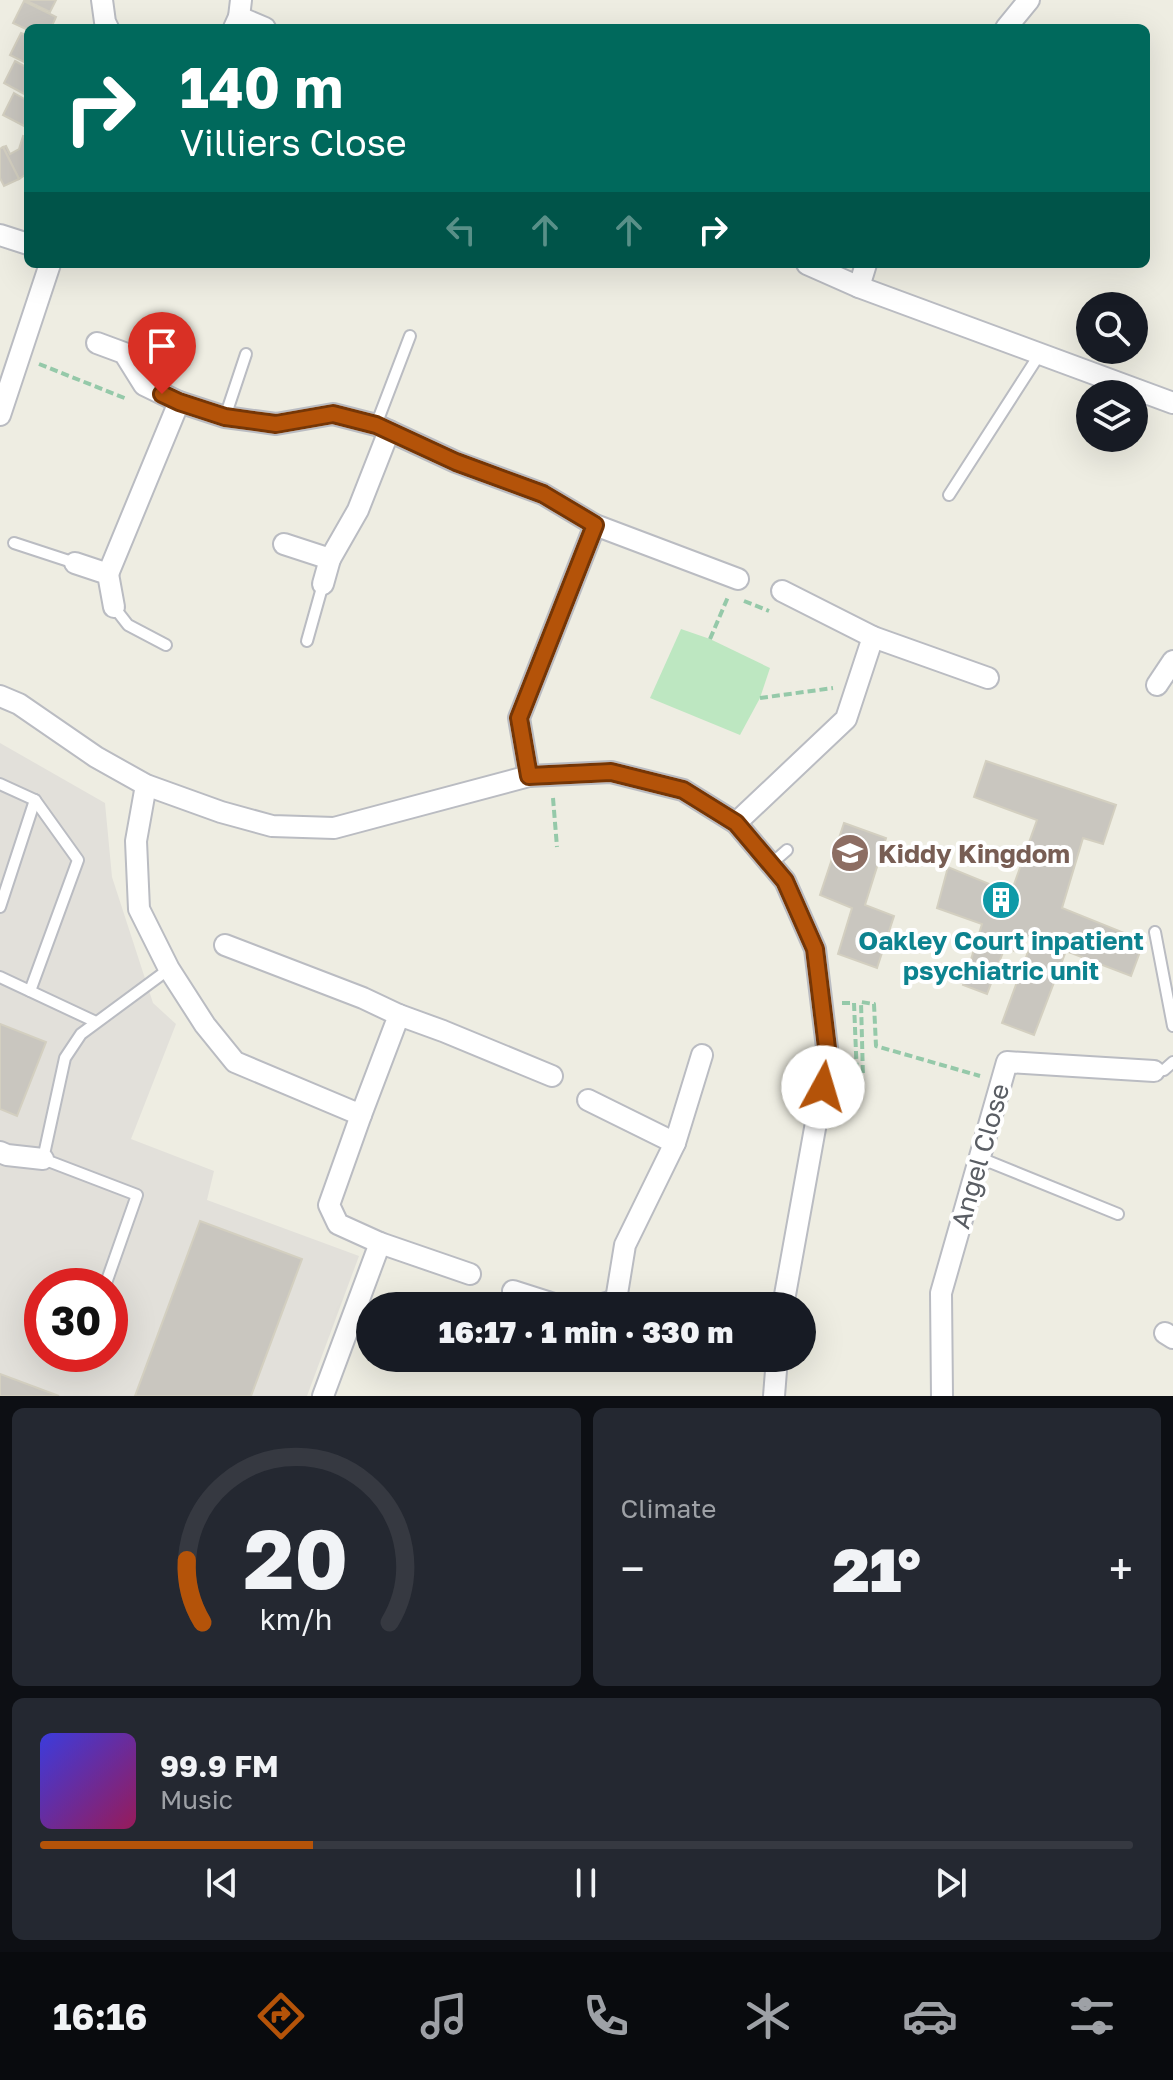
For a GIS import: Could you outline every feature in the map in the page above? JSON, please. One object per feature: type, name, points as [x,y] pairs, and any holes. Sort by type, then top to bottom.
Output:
[{"type":"street","points":[[102,0],[106,24]]},
{"type":"street","points":[[1009,24],[1029,0]]},
{"type":"street","points":[[238,15],[257,24]]},
{"type":"street","points":[[0,235],[24,243]]},
{"type":"street","points":[[0,415],[49,268]]},
{"type":"street","points":[[816,268],[859,287],[1173,403]]},
{"type":"street","points":[[859,287],[865,268]]},
{"type":"street","points":[[97,343],[124,353],[144,385],[179,402],[225,417],[276,424],[333,414],[382,428],[456,462],[543,494],[595,525],[733,587]]},
{"type":"street","points":[[114,607],[108,574],[179,402]]},
{"type":"street","points":[[323,584],[330,559],[358,510],[382,428]]},
{"type":"street","points":[[529,776],[519,718],[595,525]]},
{"type":"street","points":[[284,544],[330,559]]},
{"type":"street","points":[[75,563],[108,574]]},
{"type":"street","points":[[782,591],[873,637],[988,678]]},
{"type":"street","points":[[736,823],[846,719],[873,637]]},
{"type":"street","points":[[1157,685],[1173,661]]},
{"type":"street","points":[[0,696],[19,704],[96,757],[146,785],[221,812],[272,826],[334,828],[529,776],[611,772],[683,790],[736,823],[779,857],[785,881],[815,949],[828,1056],[786,1292]]},
{"type":"street","points":[[146,785],[136,841],[139,909],[169,969],[205,1025],[235,1062],[361,1115]]},
{"type":"street","points":[[225,945],[552,1076]]},
{"type":"street","points":[[399,1015],[329,1205],[338,1224],[380,1243],[470,1274]]},
{"type":"street","points":[[615,1292],[625,1245],[675,1143],[702,1055]]},
{"type":"street","name":"Angel Close","points":[[942,1396],[941,1293],[1007,1062],[1164,1067]]},
{"type":"street","points":[[588,1100],[675,1143]]},
{"type":"street","points":[[0,1152],[43,1159]]},
{"type":"street","points":[[323,1396],[380,1243]]},
{"type":"street","points":[[774,1396],[776,1372]]},
{"type":"lane","points":[[382,428],[410,336]]},
{"type":"lane","points":[[949,495],[1041,352]]},
{"type":"lane","points":[[225,417],[246,354]]},
{"type":"lane","points":[[14,543],[75,563]]},
{"type":"lane","points":[[307,641],[323,584]]},
{"type":"lane","points":[[114,607],[128,625],[166,645]]},
{"type":"lane","points":[[0,784],[35,800],[78,860],[30,991]]},
{"type":"lane","points":[[0,907],[35,800]]},
{"type":"lane","points":[[1155,932],[1173,1026]]},
{"type":"lane","points":[[111,1268],[137,1195],[43,1159],[65,1058],[81,1034],[169,969]]},
{"type":"lane","points":[[0,977],[96,1022]]},
{"type":"lane","points":[[980,1158],[1118,1214]]},
{"type":"path","points":[[19,356],[133,402]]},
{"type":"path","points":[[710,639],[733,587]]},
{"type":"path","points":[[760,698],[857,684]]},
{"type":"path","points":[[552,774],[557,847]]},
{"type":"path","points":[[842,1003],[854,1003],[857,1077],[863,1077],[861,1002],[874,1004],[876,1046],[1001,1083]]},
{"type":"shaded area","points":[[0,743],[105,803],[112,877],[153,1003],[176,1024],[131,1139],[214,1171],[207,1200],[359,1256],[307,1396],[0,1396]]},
{"type":"green space","points":[[681,629],[710,639],[770,668],[760,698],[740,735],[650,698]]},
{"type":"building","points":[[25,0],[56,0],[50,12]]},
{"type":"building","points":[[24,1],[56,17],[53,24],[24,24],[24,28],[13,23]]},
{"type":"building","points":[[21,33],[24,34],[24,62],[10,55]]},
{"type":"building","points":[[15,61],[24,66],[24,94],[4,83]]},
{"type":"building","points":[[14,93],[24,99],[24,126],[3,115]]},
{"type":"building","points":[[23,136],[24,176],[19,179],[3,147],[6,146],[10,154],[19,149]]},
{"type":"building","points":[[3,147],[19,179],[4,186],[0,178],[0,149]]},
{"type":"building","name":"Oakley Court inpatient psychiatric unit","points":[[986,761],[1116,805],[1103,844],[1083,838],[1062,908],[1144,941],[1131,976],[1066,951],[1034,1035],[1002,1023],[1033,938],[1020,934],[1014,951],[1005,947],[987,994],[963,985],[982,924],[937,908],[948,867],[1011,893],[1037,820],[974,797]]},
{"type":"building","points":[[844,823],[886,838],[865,905],[894,916],[877,968],[838,954],[852,908],[820,895]]},
{"type":"building","points":[[0,1024],[46,1042],[17,1116],[0,1109]]},
{"type":"building","points":[[200,1221],[302,1259],[251,1396],[135,1396]]},
{"type":"building","points":[[0,1374],[59,1396],[0,1396]]},
{"type":"place","name":"Kiddy Kingdom","points":[[850,853]]},
{"type":"place","name":"Oakley Court inpatient psychiatric unit","points":[[1001,900]]},
{"type":"route","points":[[162,394],[225,417],[276,424],[333,414],[376,425],[456,462],[543,494],[595,525],[519,718],[529,776],[611,772],[683,790],[736,823],[785,881],[815,949],[828,1056],[823,1087]]}]
